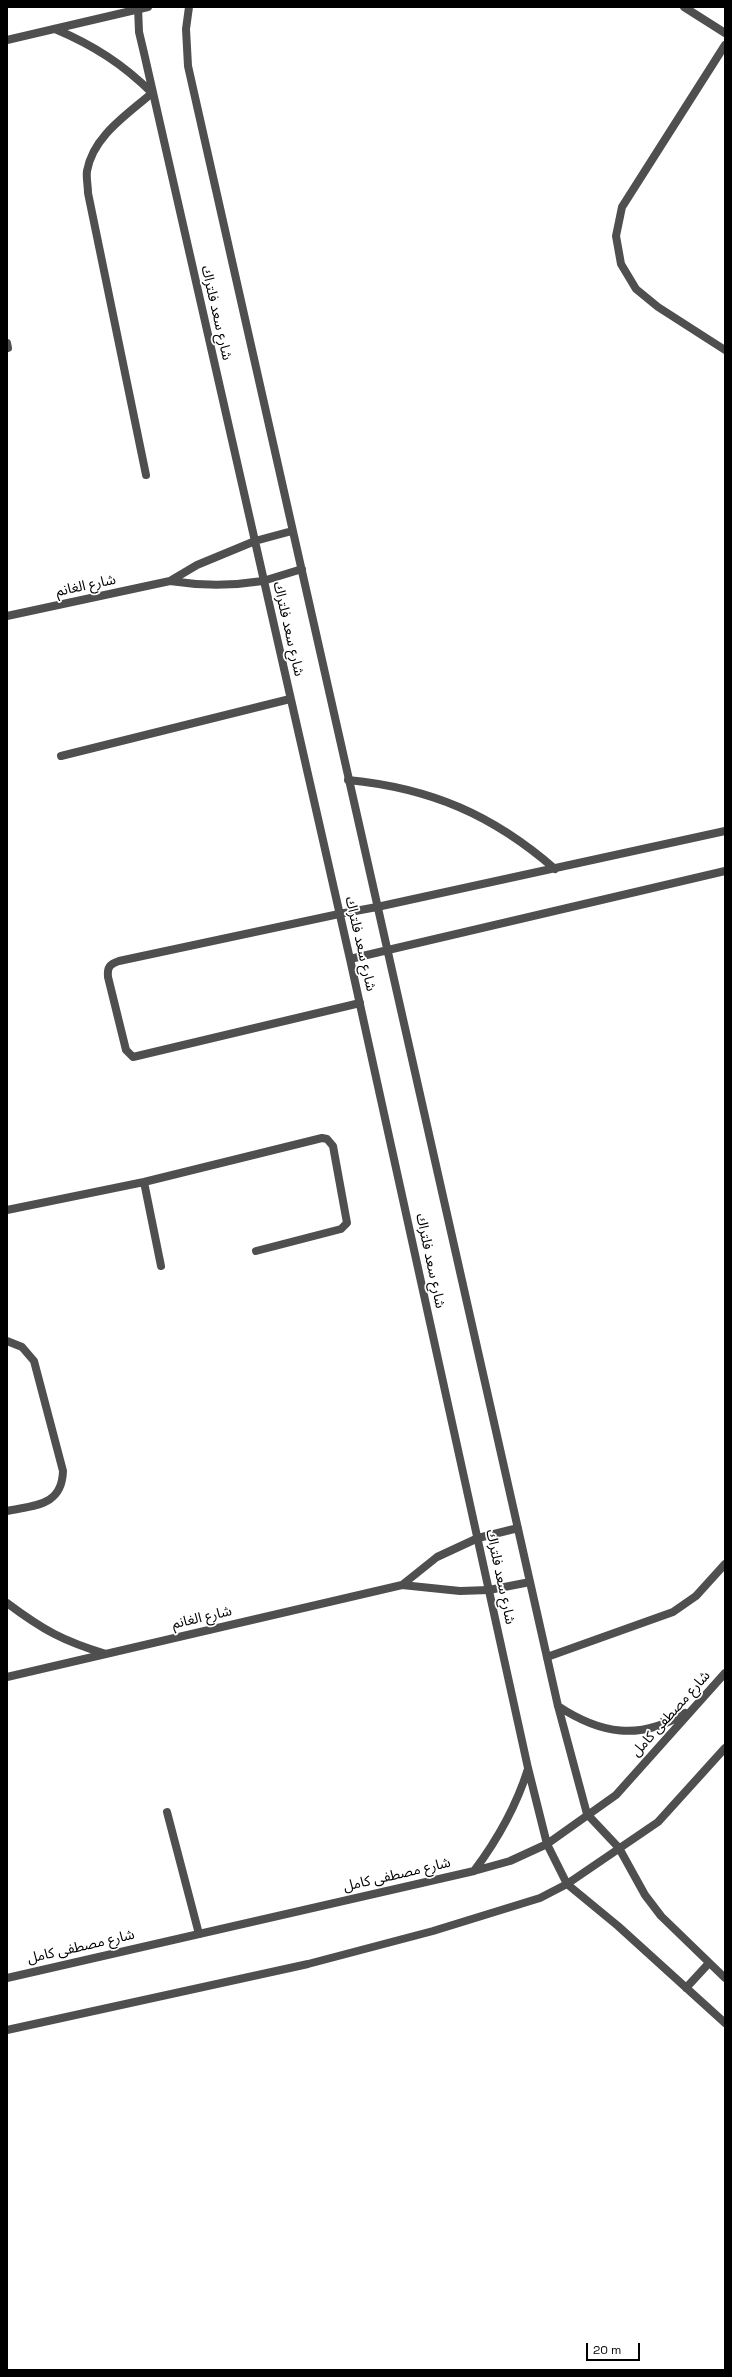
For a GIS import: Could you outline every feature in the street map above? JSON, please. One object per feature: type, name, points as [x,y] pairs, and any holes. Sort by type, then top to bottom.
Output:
[{"type":"street","points":[[7,40],[148,7]]},
{"type":"street","name":"شارع سعد فلتراك","points":[[189,7],[186,29],[188,66],[558,1706],[587,1814],[619,1848],[631,1872],[661,1916],[725,1978]]},
{"type":"street","points":[[684,7],[725,33]]},
{"type":"street","name":"شارع سعد فلتراك","points":[[138,9],[139,32],[152,93],[350,959],[528,1768],[547,1844],[567,1884]]},
{"type":"street","points":[[55,29],[82,40],[108,55],[131,73],[152,93],[108,132],[94,150],[87,171],[88,192],[146,475]]},
{"type":"street","points":[[725,45],[622,207],[616,236],[621,264],[636,289],[658,307],[725,350]]},
{"type":"street","name":"شارع الغانم","points":[[7,616],[170,581],[197,565],[255,540],[292,531]]},
{"type":"street","name":"شارع الغانم","points":[[170,581],[201,585],[233,586],[263,581],[302,569]]},
{"type":"street","points":[[61,756],[290,699]]},
{"type":"street","points":[[348,780],[405,788],[460,806],[510,833],[556,869]]},
{"type":"street","points":[[360,1004],[133,1057],[129,1056],[126,1050],[108,977],[108,969],[112,963],[119,961],[556,869],[725,831]]},
{"type":"street","points":[[350,959],[725,872]]},
{"type":"street","points":[[7,1210],[144,1182],[322,1138],[327,1139],[333,1146],[347,1223],[341,1229],[256,1251]]},
{"type":"street","points":[[144,1182],[161,1266]]},
{"type":"street","points":[[7,1340],[22,1347],[34,1361],[63,1471],[63,1483],[58,1493],[49,1501],[7,1510]]},
{"type":"street","name":"شارع الغانم","points":[[402,1585],[437,1557],[478,1538],[518,1528]]},
{"type":"street","points":[[547,1657],[674,1612],[696,1596],[725,1564]]},
{"type":"street","name":"شارع الغانم","points":[[7,1677],[402,1585],[460,1591],[489,1590],[530,1582]]},
{"type":"street","points":[[7,1603],[37,1626],[71,1643],[107,1654]]},
{"type":"street","name":"شارع مصطفى كامل","points":[[7,1978],[474,1871],[510,1861],[547,1844],[587,1814],[616,1795],[725,1673]]},
{"type":"street","points":[[558,1706],[578,1719],[601,1728],[625,1731],[649,1729],[672,1721],[693,1708]]},
{"type":"street","points":[[7,2030],[371,1948],[540,1898],[567,1884],[658,1822],[725,1748]]},
{"type":"street","points":[[474,1871],[492,1848],[507,1823],[519,1796],[528,1768]]},
{"type":"street","points":[[167,1812],[199,1934]]},
{"type":"street","points":[[567,1884],[601,1912],[725,2023]]},
{"type":"street","points":[[686,1988],[709,1963]]}]
